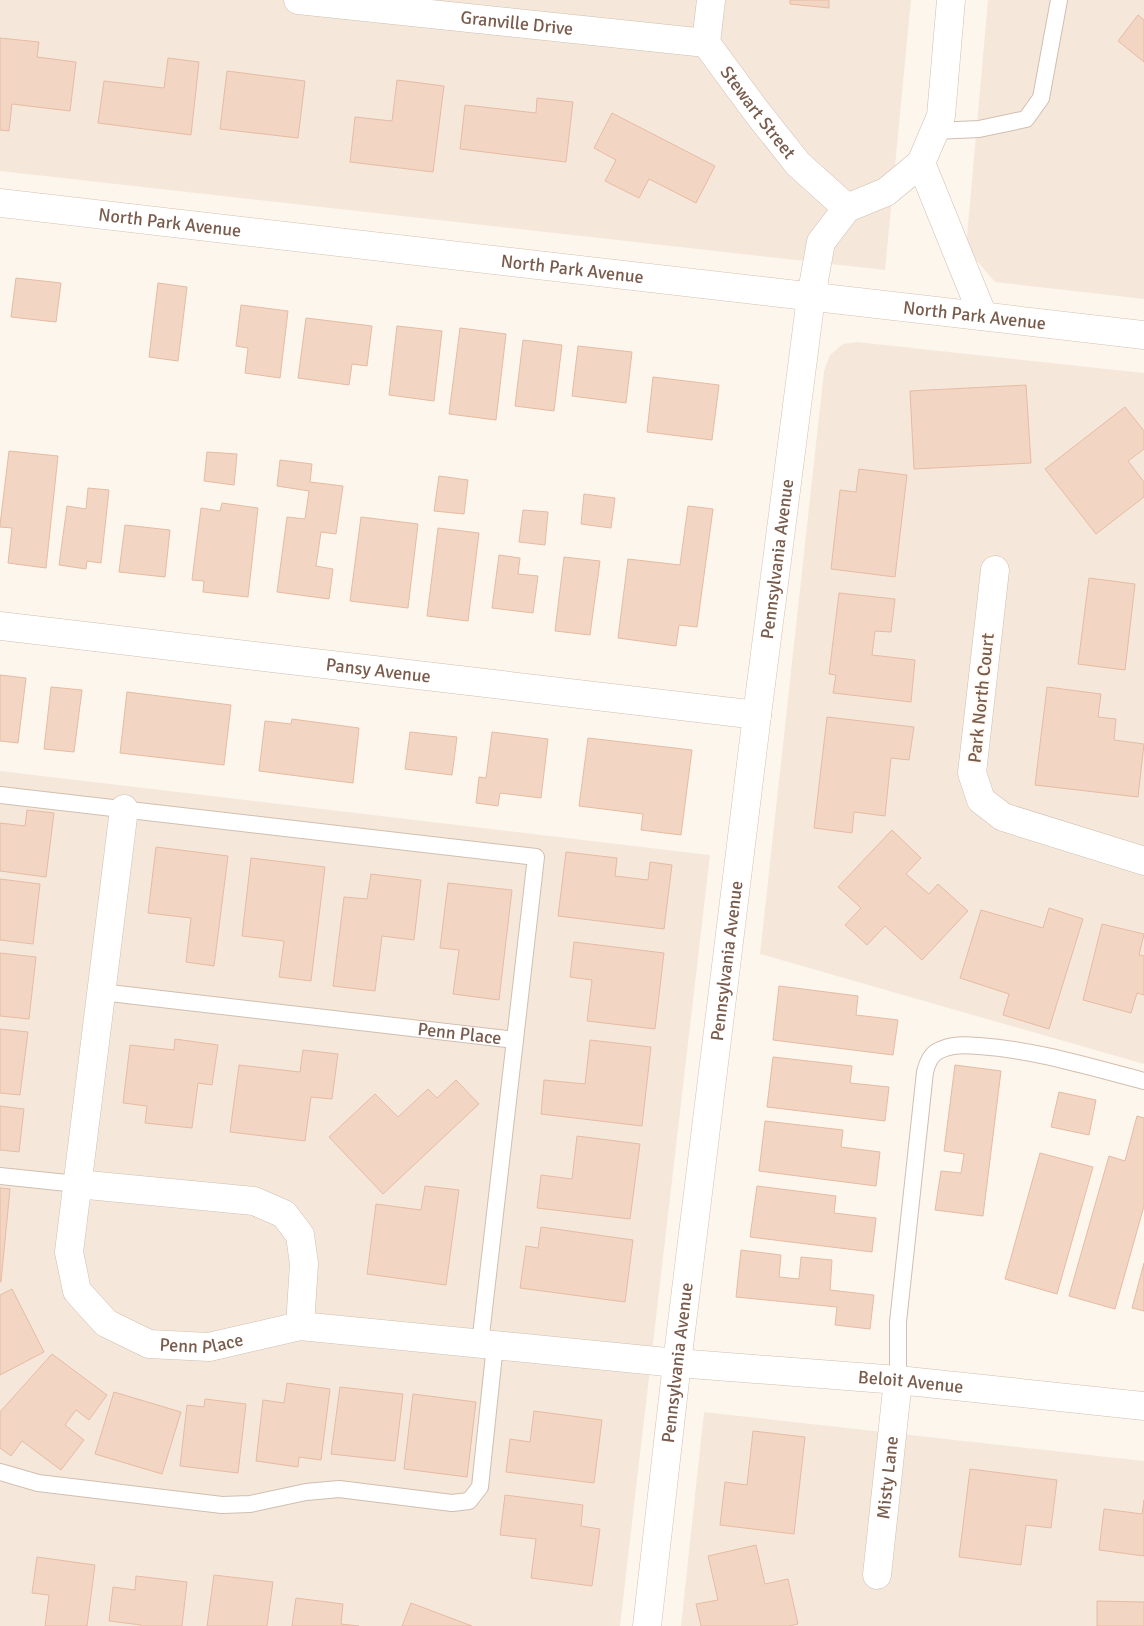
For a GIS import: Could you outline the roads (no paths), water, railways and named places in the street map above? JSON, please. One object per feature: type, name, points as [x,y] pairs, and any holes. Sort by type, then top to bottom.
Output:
[{"type":"street","name":"Granville Drive","points":[[298,0],[706,43]]},
{"type":"street","points":[[706,43],[711,0]]},
{"type":"street","points":[[846,208],[886,192],[921,163],[940,116],[951,0]]},
{"type":"street","name":"Stewart Street","points":[[706,43],[798,164],[846,208]]},
{"type":"street","points":[[921,163],[983,316]]},
{"type":"street","name":"North Park Avenue","points":[[0,202],[1144,335]]},
{"type":"street","name":"Pennsylvania Avenue","points":[[647,1626],[677,1363],[811,296],[821,242],[846,208]]},
{"type":"street","name":"Park North Court","points":[[995,570],[972,772],[981,800],[1003,817],[1144,861]]},
{"type":"street","name":"Pansy Avenue","points":[[0,626],[757,715]]},
{"type":"street","name":"Penn Place","points":[[124,809],[69,1252],[77,1291],[106,1322],[148,1344],[209,1348],[300,1326],[677,1363]]},
{"type":"street","points":[[77,1184],[254,1201],[284,1214],[300,1235],[304,1264],[300,1326]]},
{"type":"street","name":"Beloit Avenue","points":[[677,1363],[898,1380],[1144,1406]]},
{"type":"street","name":"Misty Lane","points":[[877,1575],[898,1380]]},
{"type":"lane","points":[[934,131],[979,129],[1026,118],[1041,98],[1059,0]]},
{"type":"lane","points":[[0,795],[536,857],[515,1040]]},
{"type":"lane","name":"Penn Place","points":[[101,992],[515,1040],[488,1344]]},
{"type":"lane","points":[[898,1380],[898,1322],[925,1072],[927,1062],[936,1051],[954,1045],[998,1048],[1045,1055],[1144,1082]]},
{"type":"lane","points":[[0,1176],[77,1184]]},
{"type":"lane","points":[[0,1472],[38,1483],[222,1505],[250,1504],[306,1492],[338,1489],[452,1503],[469,1501],[480,1487],[488,1344]]}]
